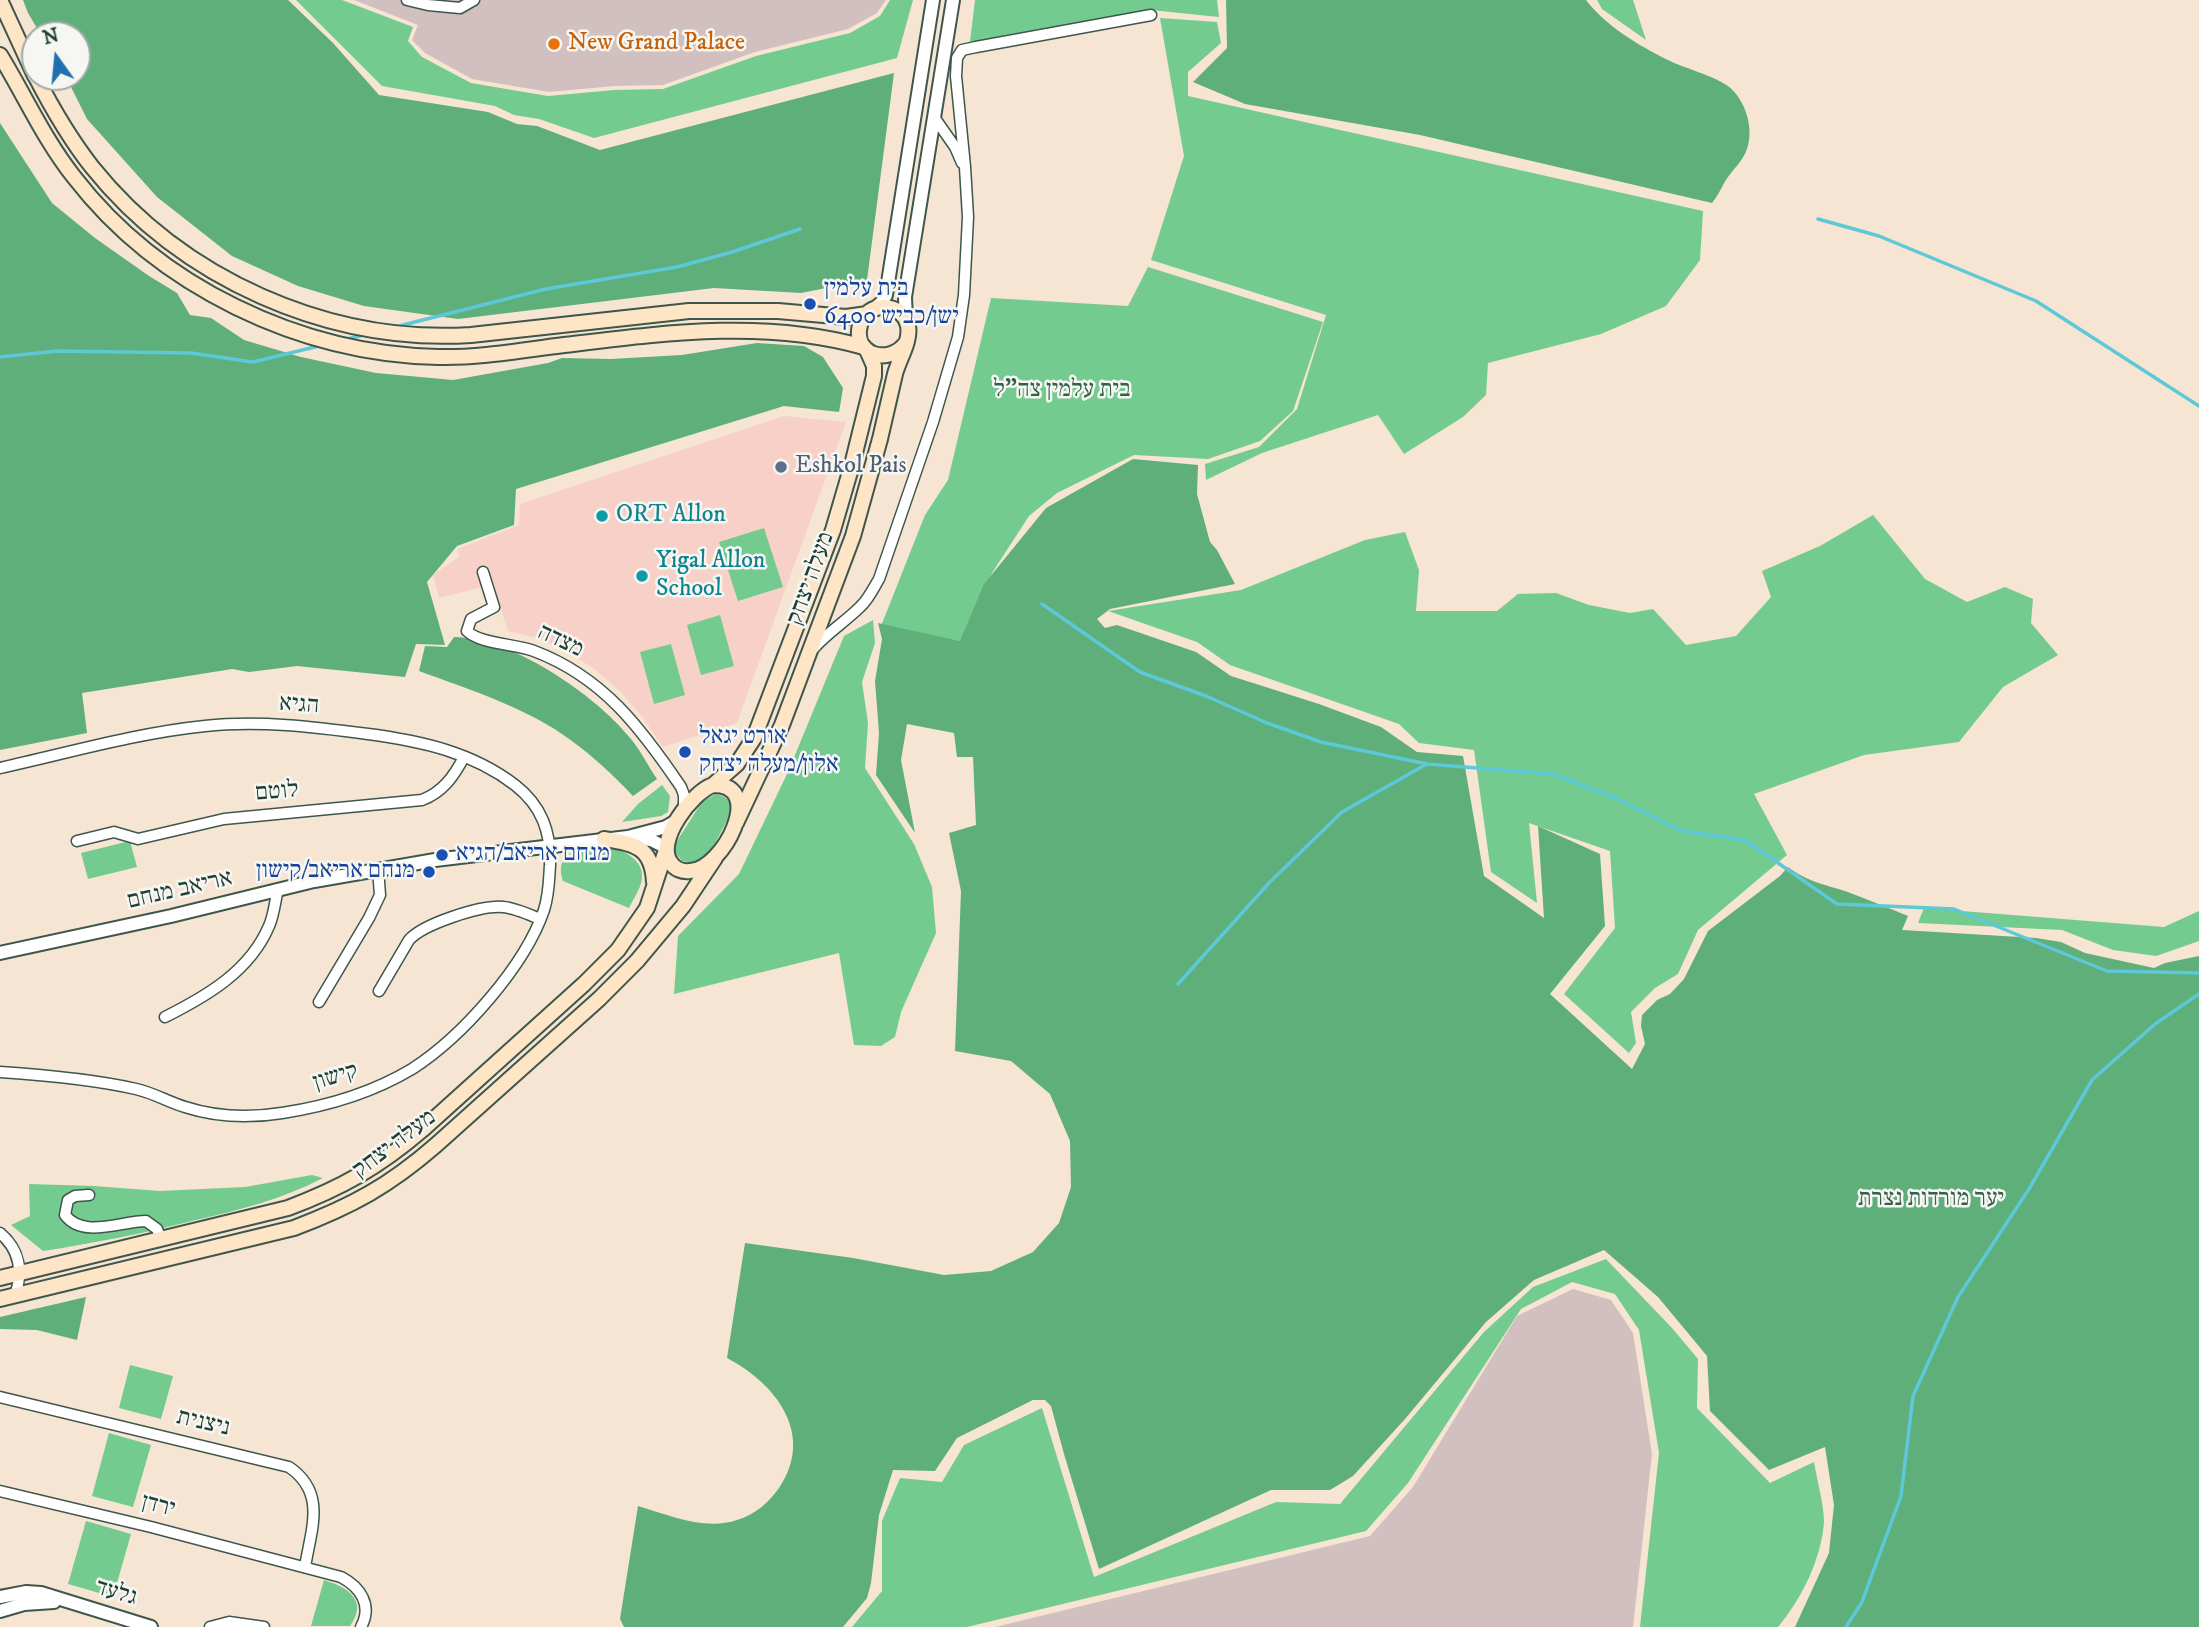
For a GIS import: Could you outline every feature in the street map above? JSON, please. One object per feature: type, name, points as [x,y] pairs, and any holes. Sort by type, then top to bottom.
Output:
[{"type":"main road","points":[[0,0],[21,46]]},
{"type":"main road","points":[[0,55],[34,117],[65,165],[126,233],[198,286],[261,318],[302,333],[374,351],[438,357],[493,354],[655,334],[718,331],[822,336],[865,348],[880,356],[888,356],[906,343],[906,320],[888,307],[846,317],[778,311],[689,311],[439,337],[378,331],[326,320],[269,299],[208,269],[151,227],[115,193],[81,153],[44,91]]},
{"type":"main road","points":[[865,348],[860,340],[859,326],[870,311]]},
{"type":"main road","name":"מעלה יצחק","points":[[0,1299],[294,1228],[375,1192],[425,1154],[599,999],[637,961],[716,858],[736,823],[782,725],[852,536],[880,439],[895,374],[906,343]]},
{"type":"main road","name":"מעלה יצחק","points":[[0,1278],[288,1208],[345,1184],[383,1161],[422,1130],[618,950],[638,923],[654,891],[665,850],[681,816],[695,796],[737,764],[754,738],[833,530],[858,445],[874,376],[874,366],[865,348]]},
{"type":"main road","points":[[710,786],[723,786],[735,794],[740,807],[736,823]]},
{"type":"main road","points":[[604,839],[629,843],[647,854],[653,871],[654,891]]},
{"type":"main road","points":[[665,850],[674,866],[685,871],[704,868],[716,858]]},
{"type":"street","points":[[407,0],[460,8],[474,0]]},
{"type":"street","points":[[870,311],[882,302],[886,295],[933,0]]},
{"type":"street","points":[[906,320],[905,297],[953,0]]},
{"type":"street","points":[[808,653],[827,633],[860,607],[879,579],[943,390],[959,327],[967,259],[965,170],[956,76],[957,58],[962,50],[1151,15]]},
{"type":"street","points":[[934,117],[955,146],[965,170]]},
{"type":"street","name":"מצדה","points":[[483,572],[494,607],[471,619],[467,631],[477,637],[531,649],[593,683],[632,720],[679,782],[710,786]]},
{"type":"street","name":"הגיא","points":[[0,768],[135,737],[207,726],[280,725],[374,735],[435,746],[500,775],[517,786],[531,801],[545,821],[550,846]]},
{"type":"street","name":"לוטם","points":[[77,841],[114,832],[138,839],[224,819],[422,800],[433,796],[453,778],[464,757]]},
{"type":"street","name":"מצדה","points":[[671,772],[684,795],[681,816]]},
{"type":"street","points":[[619,837],[666,827],[681,816]]},
{"type":"street","points":[[619,837],[651,840],[665,850]]},
{"type":"street","name":"אריאב מנחם","points":[[0,953],[171,916],[278,889],[378,869],[619,837]]},
{"type":"street","name":"קישון","points":[[0,1072],[133,1088],[184,1107],[217,1114],[279,1114],[330,1104],[371,1090],[413,1068],[452,1037],[505,978],[526,947],[540,919],[548,894],[550,846]]},
{"type":"street","points":[[319,1002],[380,895],[378,869]]},
{"type":"street","points":[[165,1017],[207,995],[241,967],[269,925],[278,889]]},
{"type":"street","points":[[379,991],[409,940],[431,924],[496,907],[515,909],[540,919]]},
{"type":"street","points":[[86,1195],[89,1195],[75,1196],[68,1200],[65,1215],[70,1222],[77,1226],[100,1227],[146,1221],[157,1229],[161,1239]]},
{"type":"street","points":[[0,1234],[15,1251],[20,1273],[15,1296]]},
{"type":"street","name":"ניצנית","points":[[0,1397],[289,1467],[305,1481],[314,1500],[304,1567]]},
{"type":"street","name":"ירדן","points":[[0,1491],[341,1577],[357,1587],[366,1607],[366,1617],[361,1627]]},
{"type":"street","name":"גלעד","points":[[0,1597],[26,1592],[41,1593],[151,1627]]},
{"type":"street","name":"גלעד","points":[[0,1611],[41,1601],[69,1602]]},
{"type":"street","points":[[211,1627],[229,1622],[264,1627]]},
{"type":"shaded area","points":[[354,0],[886,0],[877,13],[848,29],[755,52],[663,85],[549,92],[472,79],[425,53],[412,40],[418,25]]},
{"type":"shaded area","points":[[784,416],[846,422],[737,723],[663,747],[622,693],[593,668],[558,646],[508,631],[493,584],[439,598],[433,575],[459,557],[457,549],[519,525],[520,504]]},
{"type":"shaded area","points":[[1573,1289],[1611,1300],[1633,1333],[1652,1454],[1633,1627],[995,1627],[1370,1536],[1413,1487],[1517,1316]]},
{"type":"green space","points":[[23,0],[288,0],[333,43],[379,95],[488,112],[517,124],[537,126],[600,150],[894,73],[867,280],[801,293],[714,288],[458,319],[364,306],[298,286],[232,256],[157,197],[87,119],[73,91],[91,91],[91,21],[33,21]]},
{"type":"green space","points":[[296,0],[342,0],[413,27],[408,41],[422,57],[471,83],[548,96],[663,89],[756,56],[850,33],[880,16],[890,0],[913,0],[897,58],[594,138],[539,119],[514,115],[495,106],[382,86]]},
{"type":"green space","points":[[975,0],[1217,0],[1219,17],[1151,10],[970,42]]},
{"type":"green space","points":[[1226,0],[1586,0],[1603,19],[1634,42],[1668,60],[1710,76],[1730,88],[1746,112],[1750,131],[1747,149],[1712,203],[1420,135],[1245,104],[1193,82],[1227,48]]},
{"type":"green space","points":[[1597,0],[1633,0],[1646,40],[1602,9]]},
{"type":"green space","points":[[1160,18],[1217,22],[1221,43],[1188,72],[1188,96],[1703,211],[1700,260],[1666,306],[1601,334],[1488,363],[1486,395],[1463,417],[1404,454],[1378,415],[1262,453],[1206,480],[1205,464],[1259,447],[1297,409],[1326,315],[1151,260],[1184,156]]},
{"type":"green space","points":[[0,123],[52,203],[95,238],[177,293],[190,315],[211,318],[244,340],[301,357],[376,373],[453,380],[548,363],[562,358],[611,359],[682,355],[757,343],[804,346],[823,357],[843,388],[839,412],[784,406],[516,489],[514,525],[457,546],[427,582],[445,645],[416,644],[405,677],[297,666],[249,672],[232,669],[82,693],[87,733],[0,750]]},
{"type":"green space","name":"בית עלמין צה\"ל","points":[[1148,267],[1323,322],[1293,411],[1260,441],[1208,459],[1134,455],[1057,493],[1029,516],[992,573],[965,642],[881,626],[925,515],[948,480],[991,298],[1128,306]]},
{"type":"green space","name":"יער מורדות נצרת","points":[[1133,459],[1198,465],[1197,494],[1210,542],[1235,584],[1110,609],[1097,619],[1105,628],[1117,625],[1196,652],[1231,676],[1381,727],[1417,752],[1463,756],[1484,876],[1544,918],[1538,826],[1600,854],[1605,926],[1550,994],[1632,1069],[1645,1044],[1641,1026],[1642,1015],[1657,1000],[1670,994],[1684,979],[1708,931],[1788,867],[1809,879],[1908,916],[1902,930],[2036,938],[2061,942],[2085,953],[2154,968],[2199,956],[2199,1627],[1795,1627],[1829,1553],[1834,1505],[1825,1447],[1769,1470],[1710,1411],[1707,1356],[1658,1297],[1604,1250],[1534,1280],[1486,1322],[1353,1476],[1330,1490],[1271,1490],[1099,1569],[1051,1406],[1045,1400],[1033,1400],[957,1438],[935,1471],[893,1470],[879,1515],[867,1598],[843,1627],[624,1627],[620,1619],[638,1506],[700,1523],[737,1520],[750,1515],[766,1503],[779,1488],[789,1468],[793,1448],[785,1412],[761,1381],[727,1358],[745,1243],[853,1258],[944,1275],[991,1271],[1033,1252],[1059,1223],[1071,1187],[1070,1141],[1050,1094],[1011,1061],[955,1051],[961,891],[949,833],[976,825],[973,757],[957,757],[954,733],[907,724],[901,760],[915,833],[876,775],[879,733],[875,681],[882,639],[878,623],[960,641],[984,584],[1046,508]]},
{"type":"green space","points":[[1873,515],[1925,579],[1967,602],[2005,587],[2033,599],[2031,623],[2058,655],[2003,687],[1959,742],[1864,755],[1754,794],[1787,855],[1698,930],[1678,974],[1655,988],[1631,1012],[1636,1043],[1629,1053],[1564,994],[1615,928],[1610,851],[1529,823],[1537,903],[1491,872],[1474,750],[1419,743],[1399,724],[1230,665],[1197,642],[1108,611],[1241,590],[1365,540],[1405,532],[1419,570],[1416,611],[1497,611],[1518,594],[1556,593],[1589,605],[1630,613],[1653,609],[1686,645],[1736,636],[1771,597],[1762,571],[1820,546]]},
{"type":"green space","points":[[764,528],[783,587],[738,601],[719,542]]},
{"type":"green space","points":[[720,615],[734,666],[701,675],[687,625]]},
{"type":"green space","points":[[873,620],[875,643],[862,682],[868,723],[865,768],[914,844],[932,887],[936,933],[901,1012],[895,1037],[881,1046],[854,1045],[839,953],[674,994],[678,936],[739,874],[788,772],[844,636]]},
{"type":"green space","points":[[454,637],[501,647],[526,658],[574,687],[596,704],[631,739],[657,779],[633,796],[580,747],[537,719],[419,671],[425,646],[447,647]]},
{"type":"green space","points":[[671,644],[685,695],[654,704],[640,652]]},
{"type":"green space","points":[[662,785],[670,796],[668,812],[661,816],[622,822],[638,804]]},
{"type":"green space","points":[[715,794],[723,796],[730,804],[726,822],[706,855],[695,862],[682,861],[674,851],[675,844],[702,802]]},
{"type":"green space","points":[[130,841],[137,867],[88,879],[81,853]]},
{"type":"green space","points":[[609,846],[630,856],[641,869],[641,884],[629,908],[563,881],[561,870],[567,856],[582,849]]},
{"type":"green space","points":[[1924,908],[2164,927],[2199,911],[2199,941],[2156,956],[2113,950],[2062,930],[1918,923]]},
{"type":"green space","points":[[312,1175],[323,1178],[245,1208],[62,1248],[43,1251],[11,1225],[30,1216],[29,1184],[160,1191],[245,1187]]},
{"type":"green space","points":[[1606,1259],[1698,1359],[1697,1408],[1770,1483],[1814,1462],[1824,1515],[1819,1550],[1809,1578],[1778,1627],[1640,1627],[1659,1453],[1639,1330],[1615,1294],[1572,1282],[1521,1309],[1408,1483],[1366,1531],[967,1627],[852,1627],[882,1591],[882,1521],[900,1478],[942,1482],[964,1445],[1042,1408],[1094,1577],[1276,1502],[1340,1504],[1484,1332],[1533,1287]]},
{"type":"green space","points":[[86,1297],[77,1340],[37,1330],[0,1329],[0,1317]]},
{"type":"green space","points":[[130,1365],[173,1376],[161,1419],[119,1408]]},
{"type":"green space","points":[[109,1433],[151,1445],[133,1507],[92,1496]]},
{"type":"green space","points":[[86,1521],[131,1534],[113,1597],[68,1584]]},
{"type":"green space","points":[[324,1580],[340,1586],[353,1596],[357,1609],[350,1626],[311,1626]]},
{"type":"waterway","points":[[1818,219],[1879,236],[2036,301],[2199,406]]},
{"type":"waterway","points":[[395,327],[546,289],[677,267],[800,229]]},
{"type":"waterway","points":[[344,340],[363,335]]},
{"type":"waterway","points":[[0,357],[57,351],[191,353],[253,362],[323,345]]},
{"type":"waterway","points":[[1042,604],[1140,672],[1321,742],[1427,764],[1553,774],[1616,798],[1682,831],[1745,840],[1837,904],[1954,909],[2107,971],[2199,973]]},
{"type":"waterway","points":[[1178,984],[1269,883],[1342,812],[1425,765]]},
{"type":"waterway","points":[[1846,1627],[1862,1602],[1901,1496],[1913,1396],[1958,1297],[2029,1189],[2092,1080],[2155,1024],[2199,994]]},
{"type":"place","name":"New Grand Palace","points":[[554,44]]},
{"type":"place","name":"בית עלמין ישן/כביש 6400","points":[[810,304]]},
{"type":"place","name":"Eshkol Pais","points":[[781,467]]},
{"type":"place","name":"ORT Allon","points":[[602,516]]},
{"type":"place","name":"Yigal Allon School","points":[[642,576]]},
{"type":"place","name":"אורט יגאל אלון/מעלה יצחק","points":[[685,752]]},
{"type":"place","name":"מנחם אריאב/הגיא","points":[[442,855]]},
{"type":"place","name":"מנחם אריאב/קישון","points":[[429,872]]}]
